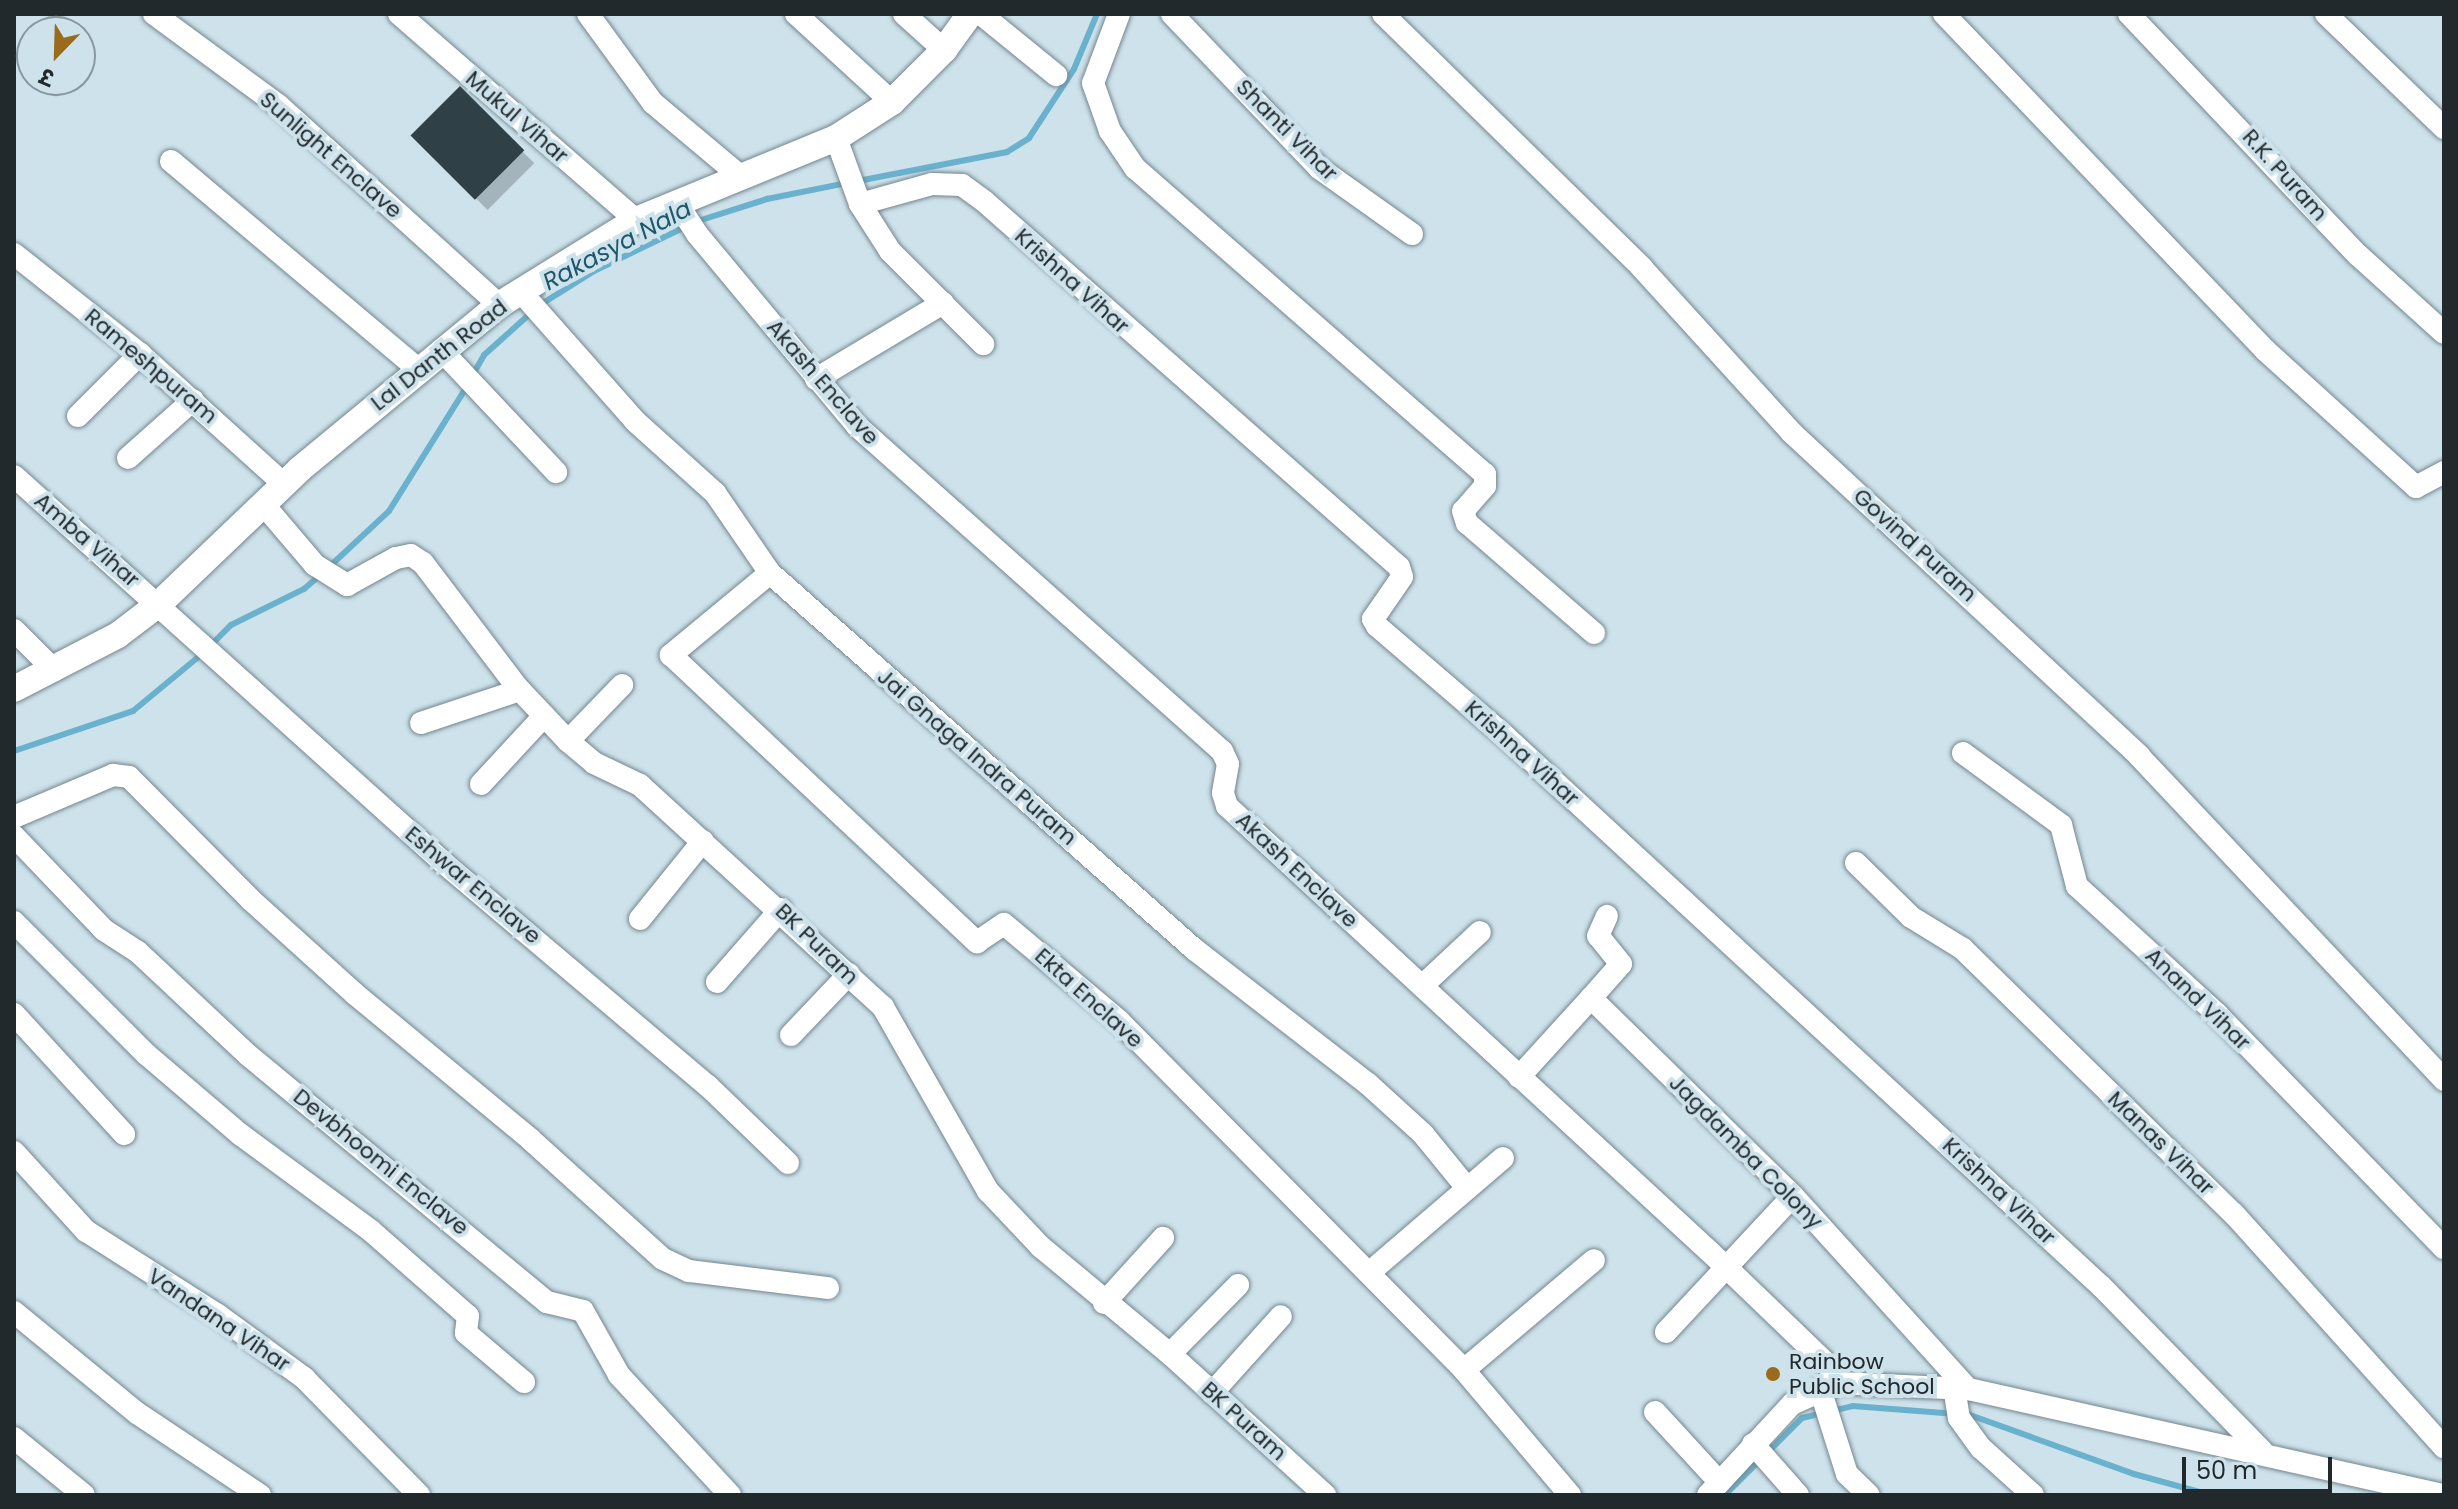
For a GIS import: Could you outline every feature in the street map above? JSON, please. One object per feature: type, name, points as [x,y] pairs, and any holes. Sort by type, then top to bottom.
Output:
[{"type":"street","name":"Sunlight Enclave","points":[[154,14],[278,105],[522,303]]},
{"type":"street","name":"Mukul Vihar","points":[[399,14],[636,220]]},
{"type":"street","points":[[588,14],[653,103],[740,176]]},
{"type":"street","points":[[796,14],[892,102]]},
{"type":"street","points":[[904,14],[944,50]]},
{"type":"street","name":"Lal Danth Road","points":[[14,689],[118,635],[160,603],[284,484],[441,350],[522,303],[636,220],[687,218],[740,176],[836,138],[892,102],[944,50],[970,14]]},
{"type":"street","points":[[981,14],[1056,75]]},
{"type":"street","points":[[1119,14],[1093,83],[1110,131],[1135,168],[1485,474],[1485,486],[1463,511],[1467,523],[1594,633]]},
{"type":"street","name":"Shanti Vihar","points":[[1172,14],[1319,168],[1412,234]]},
{"type":"street","name":"Govind Puram","points":[[1383,14],[1642,268],[1792,433],[2139,756],[2444,1080]]},
{"type":"street","points":[[1944,14],[2265,350],[2416,487],[2444,472]]},
{"type":"street","name":"R.K. Puram","points":[[2129,14],[2358,255],[2444,333]]},
{"type":"street","points":[[2326,14],[2444,128]]},
{"type":"street","points":[[836,138],[858,201],[890,251],[983,344]]},
{"type":"street","points":[[171,161],[418,369]]},
{"type":"street","name":"Krishna Vihar","points":[[858,201],[932,184],[962,185],[1399,567],[1402,577],[1373,619],[1377,626],[1505,736],[2102,1287],[2262,1451]]},
{"type":"street","name":"Akash Enclave","points":[[687,218],[857,426],[1222,751],[1228,764],[1223,793],[1227,806],[1828,1365],[1828,1399],[1847,1474],[1869,1495]]},
{"type":"street","name":"Rameshpuram","points":[[14,254],[140,354],[284,484]]},
{"type":"street","name":"Jai Gnaga Indra Puram","points":[[522,303],[635,421],[715,493],[770,573],[1194,949],[1367,1083],[1423,1134],[1467,1188]]},
{"type":"street","points":[[816,379],[943,303]]},
{"type":"street","points":[[441,350],[468,383],[556,472]]},
{"type":"street","points":[[78,416],[140,354]]},
{"type":"street","points":[[128,458],[193,400]]},
{"type":"street","name":"Amba Vihar","points":[[14,476],[160,603]]},
{"type":"street","name":"BK Puram","points":[[263,504],[322,570],[347,585],[360,582],[411,555],[434,574],[520,690],[568,741],[594,763],[640,785],[781,909],[883,1007],[988,1191],[1104,1303],[1170,1354],[1325,1495]]},
{"type":"street","name":"Ekta Enclave","points":[[770,573],[671,655],[977,942],[1004,924],[1098,1002],[1370,1272],[1464,1370],[1570,1495]]},
{"type":"street","name":"Eshwar Enclave","points":[[160,603],[445,864],[708,1086],[788,1163]]},
{"type":"street","points":[[14,630],[54,670]]},
{"type":"street","points":[[568,741],[622,685]]},
{"type":"street","points":[[421,723],[520,690]]},
{"type":"street","points":[[481,784],[544,716]]},
{"type":"street","name":"Anand Vihar","points":[[1963,753],[2061,825],[2077,886],[2217,1014],[2444,1248]]},
{"type":"street","points":[[14,817],[113,775],[129,777],[251,900],[355,994],[530,1139],[663,1259],[689,1271],[828,1288]]},
{"type":"street","name":"Devbhoomi Enclave","points":[[14,836],[104,930],[138,952],[248,1055],[547,1302],[583,1311],[619,1375],[730,1495]]},
{"type":"street","points":[[640,919],[703,841]]},
{"type":"street","name":"Manas Vihar","points":[[1856,863],[1911,917],[1963,949],[2234,1214],[2444,1447]]},
{"type":"street","points":[[717,982],[781,909]]},
{"type":"street","points":[[1519,1077],[1621,964],[1598,936],[1607,916]]},
{"type":"street","points":[[14,922],[146,1054],[241,1135],[370,1230],[468,1316],[466,1333],[524,1382]]},
{"type":"street","points":[[1422,986],[1480,932]]},
{"type":"street","points":[[791,1035],[849,974]]},
{"type":"street","name":"Jagdamba Colony","points":[[1591,998],[1793,1196],[1959,1400],[1981,1448],[2033,1495]]},
{"type":"street","points":[[14,1014],[124,1134]]},
{"type":"street","name":"Vandana Vihar","points":[[14,1152],[86,1231],[218,1315],[304,1378],[419,1495]]},
{"type":"street","points":[[1370,1272],[1503,1158]]},
{"type":"street","points":[[1666,1332],[1793,1196]]},
{"type":"street","points":[[1104,1303],[1163,1238]]},
{"type":"street","points":[[1464,1370],[1594,1260]]},
{"type":"street","points":[[1170,1354],[1238,1285]]},
{"type":"street","points":[[14,1312],[137,1413],[260,1495]]},
{"type":"street","points":[[1212,1393],[1281,1316]]},
{"type":"street","points":[[1760,1446],[1792,1404],[1828,1399],[1959,1400],[2262,1451],[2377,1488],[2444,1495]]},
{"type":"street","points":[[1655,1412],[1710,1484]]},
{"type":"street","points":[[14,1438],[84,1495]]},
{"type":"street","points":[[1692,1495],[1710,1484],[1742,1441],[1760,1446],[1798,1495]]},
{"type":"building","points":[[460,86],[524,150],[475,200],[411,135]]},
{"type":"waterway","name":"Rakasya Nala","points":[[858,181],[1007,152],[1029,138],[1074,69],[1097,14]]},
{"type":"waterway","name":"Rakasya Nala","points":[[695,222],[767,199],[847,183]]},
{"type":"waterway","name":"Rakasya Nala","points":[[540,305],[594,271],[685,227]]},
{"type":"waterway","name":"Rakasya Nala","points":[[472,376],[484,355],[532,312]]},
{"type":"waterway","name":"Rakasya Nala","points":[[329,567],[389,511],[467,386]]},
{"type":"waterway","name":"Rakasya Nala","points":[[211,645],[231,625],[304,589],[321,574]]},
{"type":"waterway","name":"Rakasya Nala","points":[[14,751],[133,711],[203,653]]},
{"type":"waterway","points":[[1725,1495],[1802,1418],[1853,1406],[1970,1415],[2134,1474],[2211,1495]]},
{"type":"place","name":"Rainbow Public School","points":[[1773,1374]]}]
